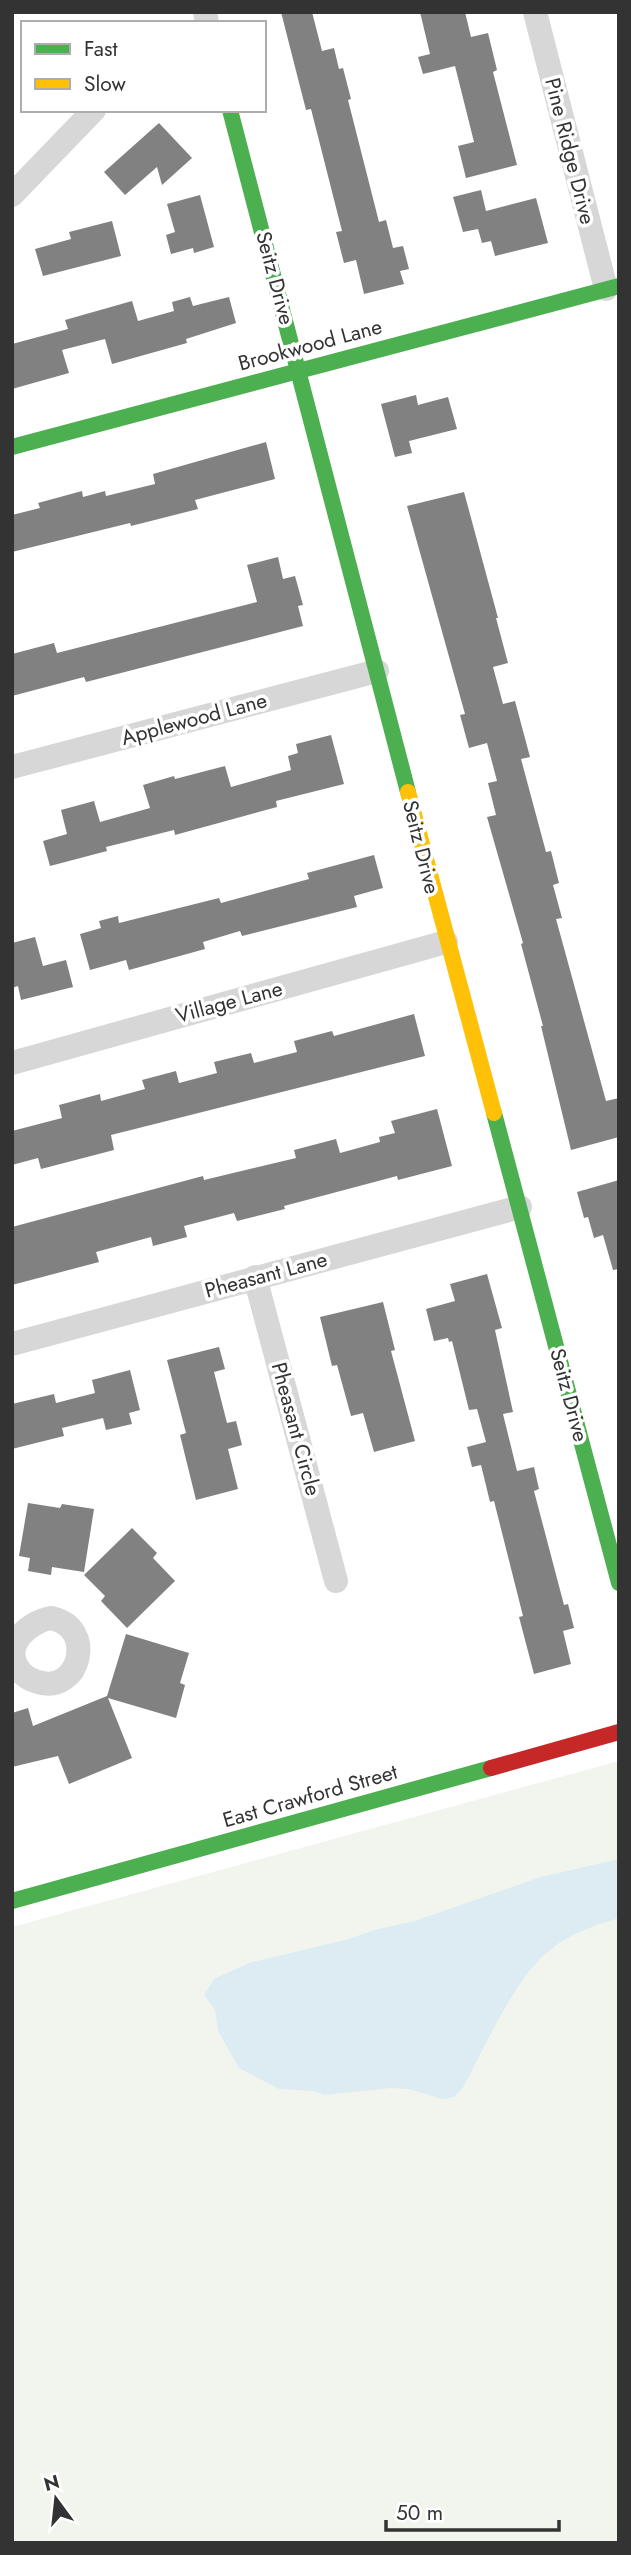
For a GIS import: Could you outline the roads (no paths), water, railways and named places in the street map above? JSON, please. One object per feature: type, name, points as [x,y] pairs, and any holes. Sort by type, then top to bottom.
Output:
[{"type":"street","name":"Pine Ridge Drive","points":[[535,12],[612,288]]},
{"type":"street","points":[[12,195],[92,112]]},
{"type":"street","name":"Seitz Drive","points":[[231,112],[446,942],[520,1207],[619,1583]]},
{"type":"street","name":"Brookwood Lane","points":[[12,447],[612,288]]},
{"type":"street","name":"Applewood Lane","points":[[12,767],[377,671]]},
{"type":"street","name":"Village Lane","points":[[12,1063],[446,942]]},
{"type":"street","name":"Pheasant Lane","points":[[12,1344],[520,1207]]},
{"type":"street","name":"Pheasant Circle","points":[[256,1277],[336,1581]]},
{"type":"street","name":"East Crawford Street","points":[[12,1901],[619,1732]]}]
